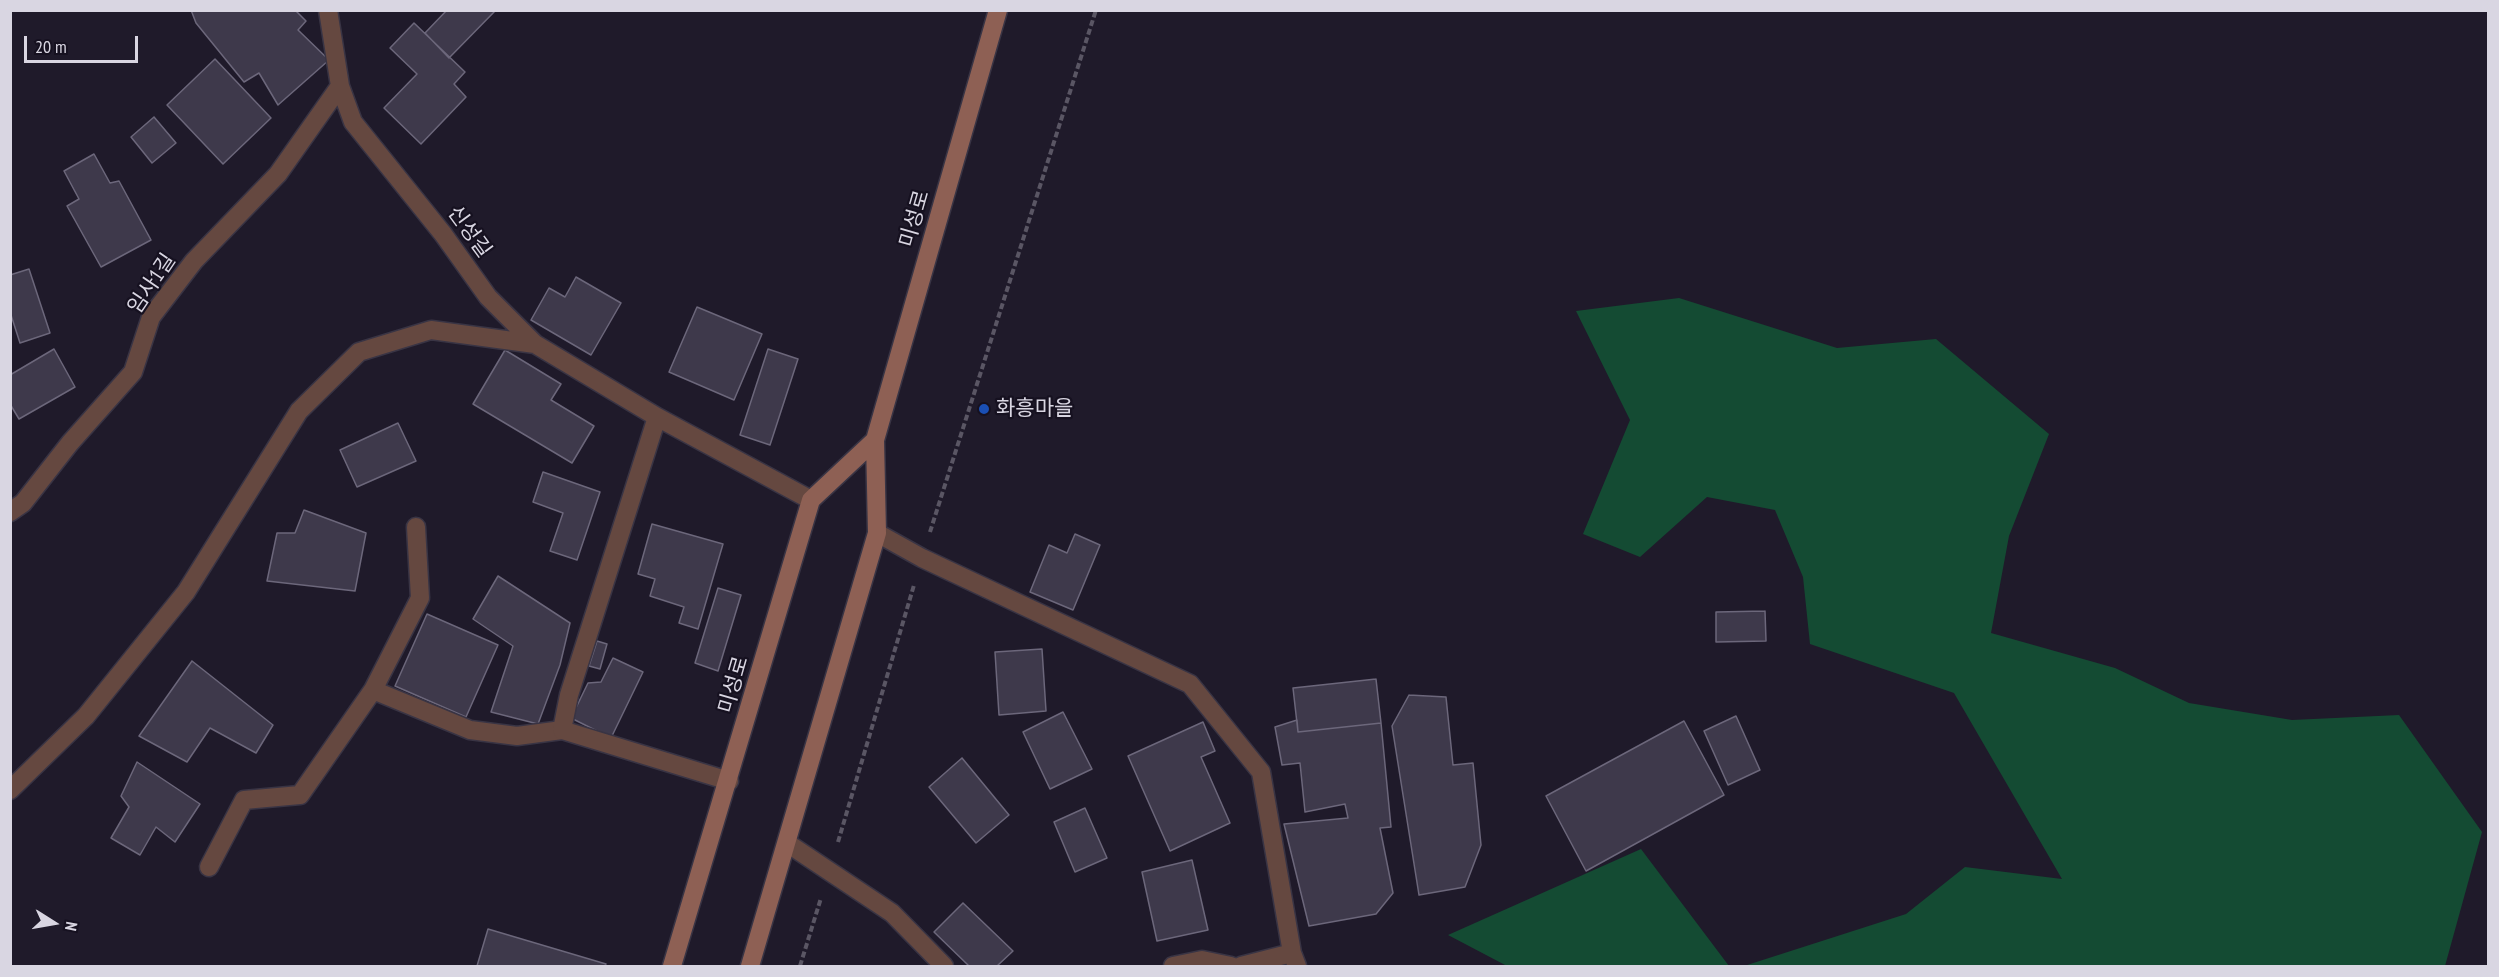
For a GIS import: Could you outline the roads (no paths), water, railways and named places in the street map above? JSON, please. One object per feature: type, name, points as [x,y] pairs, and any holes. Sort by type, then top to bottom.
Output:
[{"type":"street","name":"신성길","points":[[328,10],[340,86],[353,122],[443,234],[488,297],[535,344],[657,417],[811,500]]},
{"type":"street","name":"미성로","points":[[750,966],[877,533],[875,440],[998,10]]},
{"type":"street","name":"임사1길","points":[[10,512],[23,503],[70,443],[133,372],[151,317],[194,261],[278,174],[340,86]]},
{"type":"street","points":[[10,790],[86,716],[186,592],[299,411],[359,352],[430,330],[535,344]]},
{"type":"street","points":[[562,730],[569,695],[657,417]]},
{"type":"street","points":[[811,500],[875,440]]},
{"type":"street","name":"미성로","points":[[672,966],[811,500]]},
{"type":"street","points":[[209,867],[244,800],[300,795],[373,690],[420,598],[416,527]]},
{"type":"street","points":[[877,533],[922,558],[1190,684],[1261,772],[1295,960],[1241,966]]},
{"type":"street","points":[[373,690],[470,730],[517,736],[562,730],[729,781]]},
{"type":"street","points":[[787,843],[892,913],[944,966]]},
{"type":"street","points":[[1173,966],[1202,960],[1231,966]]},
{"type":"place","name":"화흥마을","points":[[984,409]]}]
